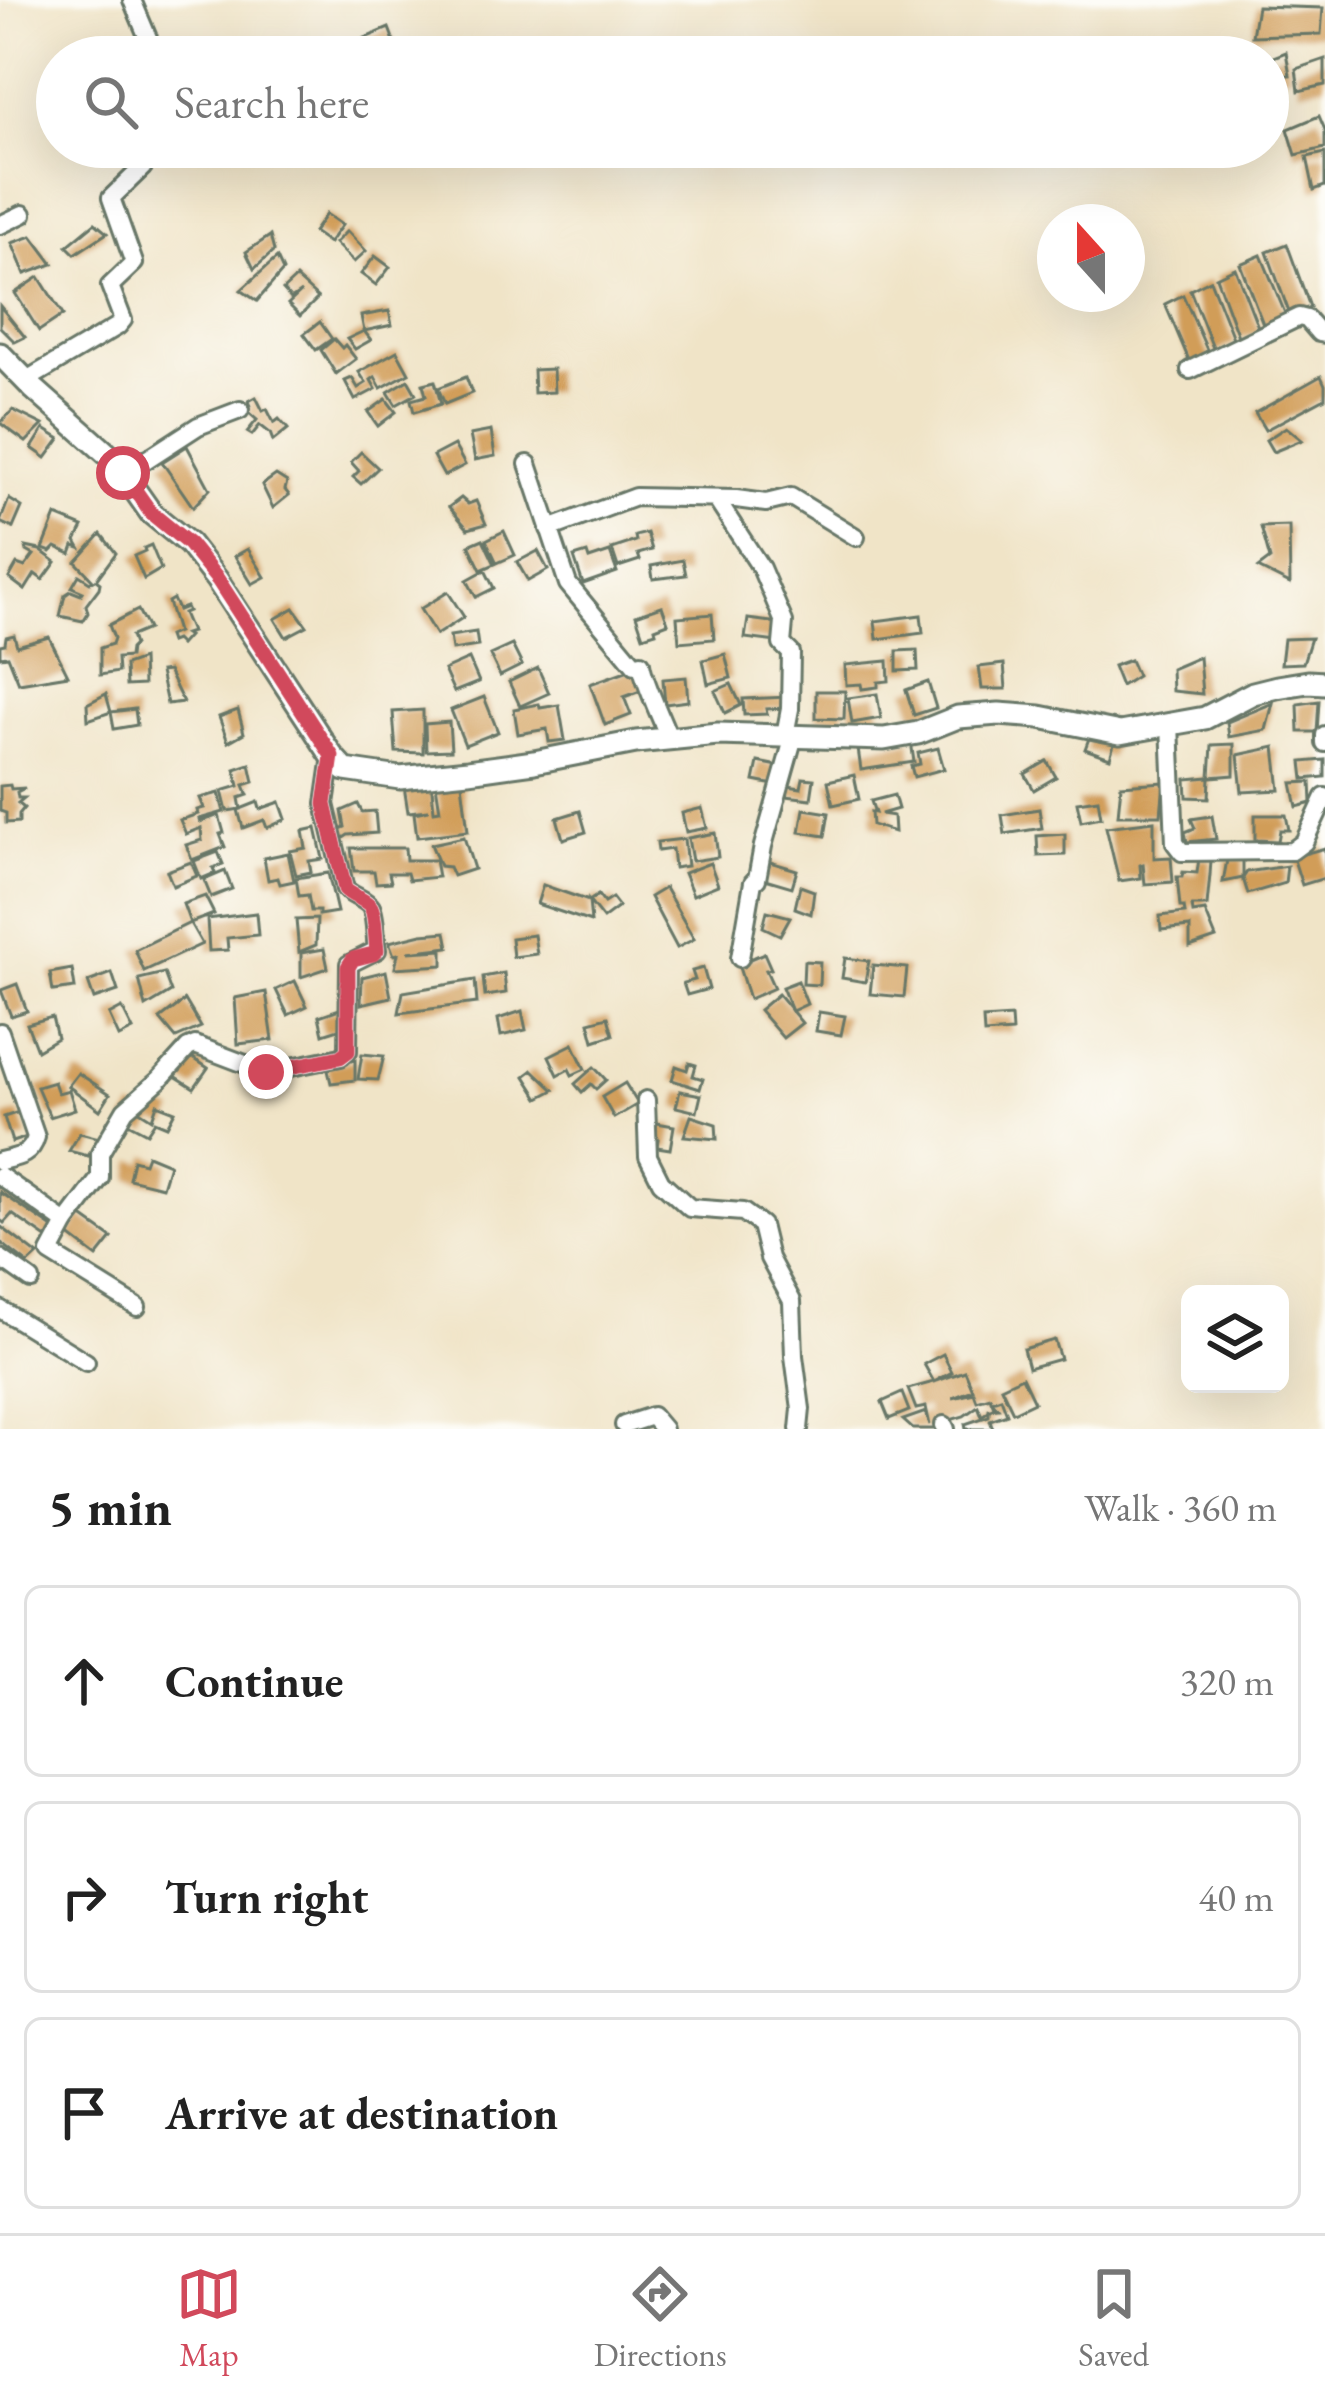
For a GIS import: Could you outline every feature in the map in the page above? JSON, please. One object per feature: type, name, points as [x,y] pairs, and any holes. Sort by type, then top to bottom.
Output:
[{"type":"street","points":[[132,0],[147,36]]},
{"type":"street","points":[[26,381],[123,320],[110,286],[134,263],[110,198],[142,168]]},
{"type":"street","points":[[0,225],[23,214]]},
{"type":"street","points":[[1190,370],[1299,316],[1325,334]]},
{"type":"street","points":[[0,354],[124,474],[151,513],[189,544],[345,770],[400,778],[718,734],[884,739],[918,733],[958,717],[999,714],[1120,733],[1204,718],[1252,693],[1325,683]]},
{"type":"street","points":[[124,474],[197,426],[240,410]]},
{"type":"street","points":[[528,464],[568,584],[635,665],[641,663],[642,676],[670,740]]},
{"type":"street","points":[[549,530],[635,497],[766,503],[795,498],[856,537]]},
{"type":"street","points":[[716,499],[759,564],[784,622],[782,644],[790,653],[789,736],[753,882],[740,958]]},
{"type":"street","points":[[1170,724],[1175,843],[1182,852],[1292,850],[1304,842],[1325,797]]},
{"type":"street","points":[[137,1307],[50,1253],[100,1178],[100,1153],[125,1110],[188,1048],[199,1046],[266,1072],[340,1057],[348,1051],[349,964],[377,950],[371,907],[345,889],[325,809],[332,756]]},
{"type":"street","points":[[0,1032],[36,1137],[34,1147],[25,1154],[0,1161]]},
{"type":"street","points":[[646,1100],[648,1156],[661,1182],[690,1208],[742,1212],[761,1225],[769,1258],[793,1301],[799,1429]]},
{"type":"street","points":[[0,1176],[66,1223]]},
{"type":"street","points":[[0,1258],[31,1280]]},
{"type":"street","points":[[0,1309],[86,1362]]},
{"type":"street","points":[[624,1425],[652,1416],[662,1429]]},
{"type":"building","points":[[1257,6],[1323,8],[1321,34],[1252,36]]},
{"type":"building","points":[[1325,59],[1325,85],[1299,91],[1296,69]]},
{"type":"building","points":[[1319,116],[1325,148],[1296,155],[1289,129]]},
{"type":"building","points":[[1325,153],[1325,186],[1314,190],[1307,157]]},
{"type":"building","points":[[326,214],[342,225],[329,243],[313,232]]},
{"type":"building","points":[[95,223],[107,233],[75,254],[67,246]]},
{"type":"building","points":[[347,231],[366,251],[354,262],[335,243]]},
{"type":"building","points":[[32,236],[53,264],[25,274],[12,243]]},
{"type":"building","points":[[270,236],[274,251],[254,269],[246,252]]},
{"type":"building","points":[[1287,244],[1310,307],[1290,315],[1267,252]]},
{"type":"building","points":[[1261,255],[1287,318],[1265,329],[1240,264]]},
{"type":"building","points":[[375,256],[390,267],[376,285],[361,274]]},
{"type":"building","points":[[277,258],[283,271],[257,301],[241,290]]},
{"type":"building","points":[[1235,268],[1260,332],[1239,339],[1216,277]]},
{"type":"building","points":[[39,277],[63,315],[39,331],[15,293]]},
{"type":"building","points":[[296,278],[318,298],[300,316],[288,304],[301,292],[291,299],[283,290]]},
{"type":"building","points":[[1210,280],[1235,343],[1215,353],[1190,290]]},
{"type":"building","points":[[1183,295],[1211,359],[1192,367],[1165,304]]},
{"type":"building","points":[[0,306],[25,337],[15,342],[0,327]]},
{"type":"building","points":[[389,311],[392,325],[364,331],[361,316]]},
{"type":"building","points":[[320,322],[332,339],[316,350],[304,334]]},
{"type":"building","points":[[364,331],[371,340],[355,349],[347,339]]},
{"type":"building","points":[[334,339],[356,359],[336,374],[321,350]]},
{"type":"building","points":[[397,351],[409,373],[381,388],[375,377],[371,380],[376,389],[355,400],[345,381],[352,378],[358,388],[366,383],[359,372]]},
{"type":"building","points":[[553,369],[554,392],[534,393],[533,370]]},
{"type":"building","points":[[1321,376],[1325,398],[1265,430],[1255,413]]},
{"type":"building","points":[[466,377],[472,393],[445,404],[438,388]]},
{"type":"building","points":[[408,380],[416,394],[396,405],[388,392]]},
{"type":"building","points":[[435,381],[441,404],[414,412],[411,400],[426,396],[423,384]]},
{"type":"building","points":[[256,397],[274,423],[279,419],[288,429],[273,441],[260,425],[252,435],[247,432],[257,420],[247,411],[249,401]]},
{"type":"building","points":[[386,399],[396,412],[378,426],[368,412]]},
{"type":"building","points":[[13,410],[43,425],[26,442],[0,423]]},
{"type":"building","points":[[1286,427],[1302,440],[1273,452],[1266,440]]},
{"type":"building","points":[[44,429],[60,439],[46,458],[32,448]]},
{"type":"building","points":[[491,431],[495,456],[475,460],[470,435]]},
{"type":"building","points":[[454,445],[465,465],[444,476],[433,456]]},
{"type":"building","points":[[187,446],[210,489],[193,507],[162,462]]},
{"type":"building","points":[[361,452],[378,468],[361,484],[353,477],[359,471],[351,462]]},
{"type":"building","points":[[276,475],[287,482],[289,495],[273,508],[262,485]]},
{"type":"building","points":[[461,498],[468,504],[476,501],[486,524],[468,529],[449,507]]},
{"type":"building","points":[[9,499],[22,507],[13,528],[0,522]]},
{"type":"building","points":[[56,516],[83,527],[76,541],[80,548],[74,546],[71,554],[56,547],[51,552],[43,549]]},
{"type":"building","points":[[1289,526],[1290,584],[1258,568],[1270,559],[1261,527]]},
{"type":"building","points":[[504,531],[515,555],[497,563],[486,540]]},
{"type":"building","points":[[647,533],[652,550],[618,567],[612,549]]},
{"type":"building","points":[[101,534],[116,553],[96,580],[99,588],[86,605],[88,613],[83,621],[60,616],[65,595],[83,592],[72,587],[79,575],[93,580],[76,562]]},
{"type":"building","points":[[483,539],[495,564],[481,570],[469,545]]},
{"type":"building","points":[[151,545],[161,569],[144,579],[134,556]]},
{"type":"building","points":[[26,547],[56,562],[43,580],[35,574],[25,590],[9,578],[17,564],[25,567],[34,555]]},
{"type":"building","points":[[248,549],[265,577],[252,584],[235,556]]},
{"type":"building","points":[[538,551],[548,570],[528,581],[517,562]]},
{"type":"building","points":[[610,552],[617,572],[583,584],[574,557],[587,553],[589,559]]},
{"type":"building","points":[[683,560],[686,575],[653,579],[651,566]]},
{"type":"building","points":[[485,570],[494,588],[476,597],[467,580]]},
{"type":"building","points":[[448,592],[464,617],[436,635],[420,609]]},
{"type":"building","points":[[173,599],[178,610],[186,607],[188,611],[183,613],[191,632],[180,645],[168,636],[177,632],[168,602]]},
{"type":"building","points":[[662,606],[668,623],[643,636],[636,615]]},
{"type":"building","points":[[294,608],[307,626],[286,637],[275,619]]},
{"type":"building","points":[[138,610],[148,629],[131,636],[134,645],[129,657],[117,658],[118,672],[100,675],[100,648],[112,644],[114,638],[109,625]]},
{"type":"building","points":[[712,614],[714,639],[679,642],[677,617]]},
{"type":"building","points":[[921,615],[923,633],[877,639],[875,621]]},
{"type":"building","points":[[748,619],[779,623],[777,642],[745,638]]},
{"type":"building","points":[[476,632],[478,646],[452,650],[450,636]]},
{"type":"building","points":[[14,635],[17,646],[49,637],[68,675],[19,683],[8,656],[0,657],[0,645]]},
{"type":"building","points":[[1311,638],[1303,663],[1281,664],[1284,639]]},
{"type":"building","points":[[512,645],[522,665],[500,676],[490,655]]},
{"type":"building","points":[[917,650],[918,670],[897,671],[897,651]]},
{"type":"building","points":[[725,654],[731,678],[708,684],[703,660]]},
{"type":"building","points":[[1199,657],[1202,694],[1172,691],[1171,669]]},
{"type":"building","points":[[142,659],[143,685],[126,686],[125,665]]},
{"type":"building","points":[[469,659],[479,682],[454,692],[444,670]]},
{"type":"building","points":[[1130,660],[1137,676],[1121,686],[1113,666]]},
{"type":"building","points":[[888,661],[889,681],[862,689],[861,684],[846,685],[845,665]]},
{"type":"building","points":[[1004,664],[1006,689],[982,689],[979,667]]},
{"type":"building","points":[[637,667],[646,689],[624,697],[631,715],[605,725],[590,684]]},
{"type":"building","points":[[538,668],[549,693],[520,706],[509,682]]},
{"type":"building","points":[[168,671],[183,702],[167,704],[160,672]]},
{"type":"building","points":[[686,677],[688,701],[665,704],[663,679]]},
{"type":"building","points":[[928,682],[936,708],[914,715],[906,690]]},
{"type":"building","points":[[731,684],[741,705],[725,713],[715,691]]},
{"type":"building","points":[[816,691],[845,691],[844,719],[816,718]]},
{"type":"building","points":[[106,694],[111,712],[88,720],[87,704]]},
{"type":"building","points":[[877,694],[881,718],[852,723],[848,698]]},
{"type":"building","points":[[484,697],[498,732],[465,745],[451,710]]},
{"type":"building","points":[[788,697],[788,708],[744,715],[743,699]]},
{"type":"building","points":[[1319,701],[1317,732],[1299,732],[1298,704]]},
{"type":"building","points":[[1273,703],[1266,730],[1229,737],[1227,722]]},
{"type":"building","points":[[539,704],[540,708],[559,705],[565,740],[549,742],[547,729],[518,734],[514,709]]},
{"type":"building","points":[[135,709],[137,725],[114,729],[111,712]]},
{"type":"building","points":[[238,710],[244,733],[228,742],[219,717]]},
{"type":"building","points":[[423,710],[423,753],[396,752],[393,712]]},
{"type":"building","points":[[449,722],[451,750],[426,751],[425,724]]},
{"type":"building","points":[[1091,733],[1115,741],[1110,758],[1085,749]]},
{"type":"building","points":[[911,741],[914,762],[861,770],[858,749]]},
{"type":"building","points":[[1234,744],[1234,775],[1210,777],[1212,745]]},
{"type":"building","points":[[1275,747],[1280,790],[1242,792],[1238,755]]},
{"type":"building","points":[[938,748],[944,769],[914,777],[911,766],[920,764],[918,753]]},
{"type":"building","points":[[1325,760],[1325,777],[1304,779],[1302,762]]},
{"type":"building","points":[[1047,761],[1056,777],[1034,790],[1025,774]]},
{"type":"building","points":[[758,762],[783,767],[779,786],[754,781]]},
{"type":"building","points":[[250,764],[254,782],[244,785],[248,795],[239,798],[241,809],[227,811],[222,791],[239,786],[235,769]]},
{"type":"building","points":[[461,775],[468,831],[417,837],[414,813],[429,810],[408,812],[403,780],[431,778],[434,811],[440,810],[435,778]]},
{"type":"building","points":[[854,775],[859,799],[833,805],[828,781]]},
{"type":"building","points":[[1210,777],[1209,798],[1187,797],[1186,779]]},
{"type":"building","points":[[803,778],[814,779],[811,799],[786,796],[788,786],[801,788]]},
{"type":"building","points":[[1164,782],[1161,815],[1118,815],[1121,785]]},
{"type":"building","points":[[1311,782],[1312,803],[1297,807],[1292,783]]},
{"type":"building","points":[[0,786],[11,789],[25,788],[17,792],[18,798],[24,798],[18,803],[24,808],[19,822],[6,823],[6,813],[0,811]]},
{"type":"building","points":[[219,793],[224,812],[199,819],[219,815],[225,847],[192,860],[186,845],[202,840],[201,828],[186,834],[180,820],[204,808],[200,798]]},
{"type":"building","points":[[894,795],[898,809],[881,814],[893,816],[894,832],[872,825],[871,801]]},
{"type":"building","points":[[1098,799],[1101,817],[1081,821],[1077,802]]},
{"type":"building","points":[[258,802],[260,809],[280,802],[286,819],[267,828],[264,820],[243,828],[238,810]]},
{"type":"building","points":[[358,804],[362,812],[375,811],[377,833],[348,835],[339,841],[335,831],[345,827],[342,811]]},
{"type":"building","points":[[702,808],[707,828],[686,832],[682,813]]},
{"type":"building","points":[[804,809],[829,813],[825,836],[800,832]]},
{"type":"building","points":[[1039,809],[1042,828],[1005,834],[1002,815]]},
{"type":"building","points":[[580,811],[586,832],[563,839],[557,818]]},
{"type":"building","points":[[1255,815],[1286,815],[1289,830],[1280,830],[1278,841],[1255,840]]},
{"type":"building","points":[[1212,816],[1216,839],[1187,842],[1185,832],[1195,828],[1191,819]]},
{"type":"building","points":[[1154,821],[1154,858],[1171,857],[1173,882],[1145,884],[1143,864],[1141,878],[1119,881],[1106,827]]},
{"type":"building","points":[[316,828],[323,859],[309,861],[311,872],[296,875],[290,851],[306,848],[303,831]]},
{"type":"building","points":[[715,833],[718,857],[692,861],[688,838]]},
{"type":"building","points":[[1065,834],[1065,855],[1038,856],[1037,836]]},
{"type":"building","points":[[464,837],[474,869],[453,876],[449,867],[440,866],[431,844]]},
{"type":"building","points":[[684,839],[687,866],[674,868],[672,849],[658,851],[657,842]]},
{"type":"building","points":[[351,848],[405,848],[406,860],[435,860],[438,877],[409,880],[407,873],[389,873],[391,882],[376,883],[374,871],[354,871]]},
{"type":"building","points":[[1325,848],[1325,878],[1302,885],[1293,857]]},
{"type":"building","points":[[218,852],[223,864],[201,879],[194,861]]},
{"type":"building","points":[[288,853],[294,881],[268,880],[264,858]]},
{"type":"building","points":[[1199,858],[1211,860],[1207,906],[1192,906],[1193,913],[1205,911],[1216,938],[1190,947],[1190,927],[1161,930],[1160,916],[1185,913],[1177,877],[1183,872],[1197,873]]},
{"type":"building","points":[[1243,859],[1243,878],[1223,882],[1227,860]]},
{"type":"building","points":[[191,862],[197,876],[173,886],[167,871]]},
{"type":"building","points":[[770,862],[797,870],[792,887],[765,879]]},
{"type":"building","points":[[710,863],[718,885],[693,895],[684,873]]},
{"type":"building","points":[[1287,866],[1285,883],[1248,894],[1243,878],[1247,872]]},
{"type":"building","points":[[225,871],[232,889],[211,897],[204,880]]},
{"type":"building","points":[[328,873],[337,912],[319,915],[311,911],[308,895],[299,896],[296,878]]},
{"type":"building","points":[[543,885],[589,901],[591,922],[537,904]]},
{"type":"building","points":[[800,886],[814,891],[811,914],[795,908]]},
{"type":"building","points":[[665,888],[694,939],[677,948],[650,897]]},
{"type":"building","points":[[598,895],[604,903],[612,898],[619,907],[603,919],[589,901]]},
{"type":"building","points":[[205,896],[214,914],[190,923],[183,904]]},
{"type":"building","points":[[767,911],[790,917],[780,935],[763,927]]},
{"type":"building","points":[[256,913],[258,935],[227,938],[228,950],[209,951],[207,919]]},
{"type":"building","points":[[317,919],[316,945],[299,952],[296,920]]},
{"type":"building","points":[[190,923],[202,944],[144,971],[135,950]]},
{"type":"building","points":[[446,932],[449,947],[408,952],[443,950],[443,965],[395,968],[398,954],[394,955],[389,942]]},
{"type":"building","points":[[534,935],[537,954],[513,957],[511,938]]},
{"type":"building","points":[[324,949],[328,968],[301,977],[301,953]]},
{"type":"building","points":[[764,953],[774,988],[749,999],[738,964]]},
{"type":"building","points":[[845,958],[869,961],[865,982],[842,978]]},
{"type":"building","points":[[804,961],[820,962],[819,985],[803,984]]},
{"type":"building","points":[[873,965],[907,968],[904,997],[870,994]]},
{"type":"building","points":[[703,968],[709,989],[687,995],[683,983],[695,980],[692,971]]},
{"type":"building","points":[[72,969],[75,988],[53,991],[50,973]]},
{"type":"building","points":[[386,971],[391,997],[361,1004],[362,977]]},
{"type":"building","points":[[112,973],[118,991],[94,999],[88,982]]},
{"type":"building","points":[[164,973],[171,992],[146,1007],[139,979]]},
{"type":"building","points":[[504,973],[506,993],[485,996],[483,977]]},
{"type":"building","points":[[475,980],[477,1003],[399,1013],[403,992]]},
{"type":"building","points":[[295,981],[307,1006],[288,1015],[276,990]]},
{"type":"building","points":[[798,981],[807,1004],[792,1011],[782,987]]},
{"type":"building","points":[[17,984],[27,1011],[11,1016],[1,990]]},
{"type":"building","points":[[266,992],[273,1040],[238,1044],[235,998]]},
{"type":"building","points":[[778,994],[802,1023],[783,1038],[759,1010]]},
{"type":"building","points":[[185,1000],[201,1027],[176,1038],[160,1019]]},
{"type":"building","points":[[345,1007],[345,1027],[323,1034],[319,1016]]},
{"type":"building","points":[[122,1008],[133,1030],[119,1037],[109,1015]]},
{"type":"building","points":[[522,1011],[526,1030],[501,1036],[498,1019]]},
{"type":"building","points":[[819,1012],[845,1016],[841,1035],[816,1031]]},
{"type":"building","points":[[52,1017],[57,1038],[37,1050],[27,1024]]},
{"type":"building","points":[[608,1017],[613,1035],[594,1041],[589,1022]]},
{"type":"building","points":[[1011,1017],[1012,1032],[984,1034],[983,1019]]},
{"type":"building","points":[[573,1044],[585,1069],[558,1075],[549,1056]]},
{"type":"building","points":[[187,1054],[208,1068],[194,1088],[172,1074]]},
{"type":"building","points":[[362,1054],[384,1056],[378,1080],[358,1079]]},
{"type":"building","points":[[355,1060],[355,1080],[331,1083],[327,1066]]},
{"type":"building","points":[[689,1063],[696,1065],[693,1076],[703,1079],[700,1089],[672,1080],[676,1066],[687,1070]]},
{"type":"building","points":[[594,1067],[606,1080],[582,1092],[575,1084]]},
{"type":"building","points":[[533,1070],[554,1090],[539,1098],[525,1076]]},
{"type":"building","points":[[78,1073],[110,1094],[100,1110],[68,1086]]},
{"type":"building","points":[[54,1082],[58,1093],[69,1090],[75,1109],[50,1117],[37,1087]]},
{"type":"building","points":[[625,1083],[638,1104],[614,1118],[602,1097]]},
{"type":"building","points":[[680,1091],[701,1095],[697,1112],[676,1107]]},
{"type":"building","points":[[157,1104],[175,1111],[167,1126],[155,1121],[147,1133],[124,1121],[133,1107],[152,1119]]},
{"type":"building","points":[[19,1112],[27,1137],[12,1142],[4,1117]]},
{"type":"building","points":[[691,1116],[716,1124],[717,1139],[684,1136]]},
{"type":"building","points":[[651,1122],[674,1126],[670,1149],[657,1147],[658,1139],[649,1137]]},
{"type":"building","points":[[80,1133],[99,1138],[88,1156],[69,1151]]},
{"type":"building","points":[[147,1155],[169,1164],[162,1187],[129,1179],[133,1160],[144,1163]]},
{"type":"building","points":[[0,1192],[59,1232],[51,1241],[12,1214],[4,1223]]},
{"type":"building","points":[[81,1216],[112,1238],[97,1257],[68,1235]]},
{"type":"building","points":[[0,1226],[38,1255],[28,1264],[0,1242]]},
{"type":"building","points":[[1054,1340],[1060,1359],[1028,1368],[1023,1349]]},
{"type":"building","points":[[943,1354],[952,1372],[934,1382],[924,1364]]},
{"type":"building","points":[[965,1371],[973,1390],[953,1398],[974,1393],[977,1401],[990,1397],[994,1407],[982,1416],[978,1406],[940,1423],[941,1429],[913,1429],[903,1420],[926,1412],[930,1425],[926,1407],[916,1409],[908,1389]]},
{"type":"building","points":[[1022,1377],[1034,1402],[1013,1412],[1001,1387]]},
{"type":"building","points":[[902,1393],[909,1411],[889,1419],[882,1402]]},
{"type":"building","points":[[1001,1398],[1007,1414],[990,1420],[993,1429],[966,1429],[965,1424],[989,1416],[989,1409],[998,1408],[992,1401]]},
{"type":"route","points":[[123,473],[151,513],[189,544],[218,580],[332,756],[325,804],[345,889],[371,907],[377,950],[353,959],[348,967],[348,1051],[340,1057],[266,1072]]}]
